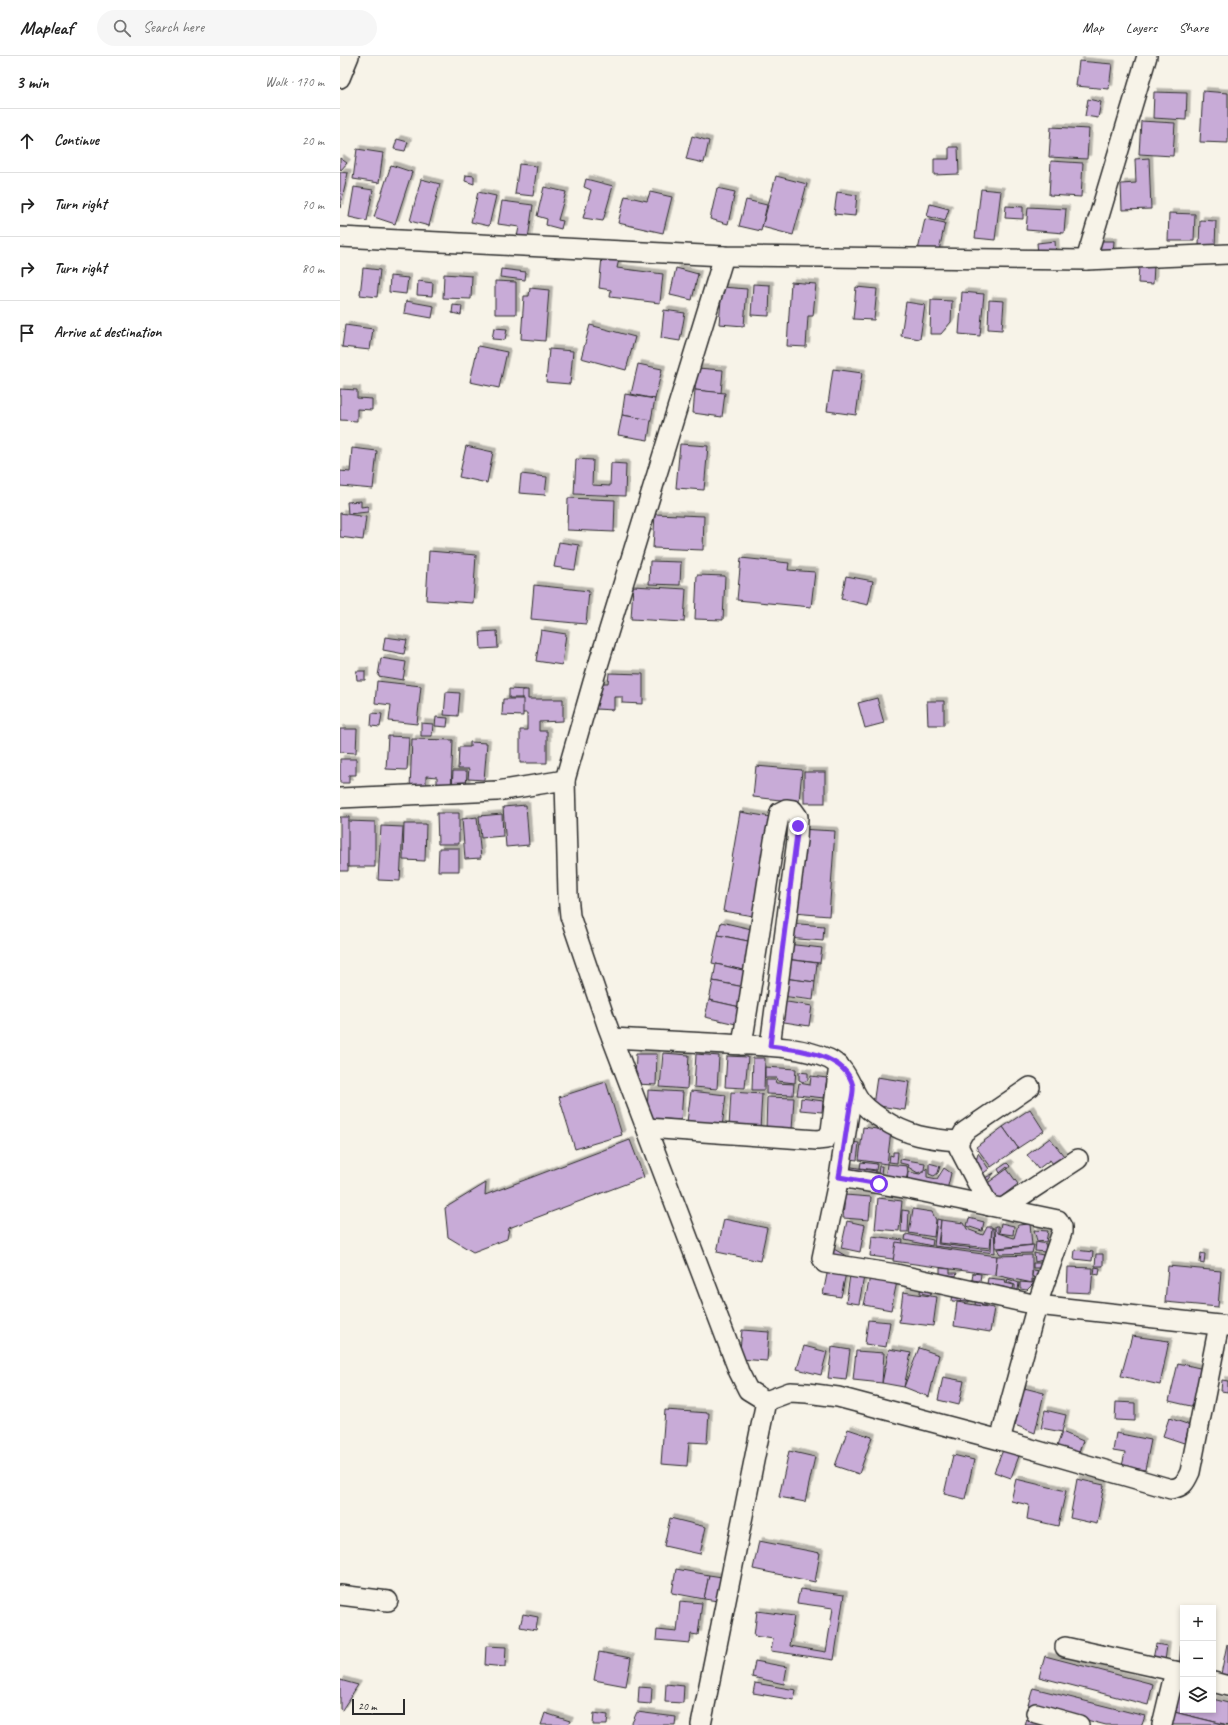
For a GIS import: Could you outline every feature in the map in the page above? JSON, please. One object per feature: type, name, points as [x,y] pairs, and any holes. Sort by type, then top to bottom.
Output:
[{"type":"street","points":[[340,78],[349,56]]},
{"type":"street","points":[[1086,260],[1147,56]]},
{"type":"street","points":[[340,237],[724,256],[1086,260],[1228,254]]},
{"type":"street","points":[[724,256],[594,682],[566,780],[568,895],[570,916],[612,1038],[739,1372],[748,1390],[766,1401]]},
{"type":"street","points":[[340,798],[497,791],[566,780]]},
{"type":"street","points":[[742,1045],[775,833],[780,812],[786,809],[793,810],[798,817],[797,840],[770,1046]]},
{"type":"street","points":[[612,1038],[770,1046],[817,1054],[839,1065],[859,1099],[868,1110],[897,1128],[913,1135],[959,1140]]},
{"type":"street","points":[[647,1128],[817,1140],[826,1139],[831,1131],[839,1065]]},
{"type":"street","points":[[766,1401],[790,1392],[838,1398],[1000,1440],[1170,1489],[1179,1488],[1185,1483],[1190,1472],[1224,1325],[1038,1305],[896,1274],[825,1264],[822,1258],[839,1177],[853,1087]]},
{"type":"street","points":[[996,1207],[959,1148],[959,1140],[964,1132],[1030,1087]]},
{"type":"street","points":[[996,1207],[1078,1159]]},
{"type":"street","points":[[839,1177],[1054,1218],[1061,1222],[1062,1232],[1038,1305],[1000,1440]]},
{"type":"street","points":[[701,1725],[766,1401]]},
{"type":"street","points":[[340,1595],[388,1601]]},
{"type":"street","points":[[1065,1647],[1179,1672],[1162,1725]]},
{"type":"street","points":[[1216,1683],[1228,1686]]},
{"type":"street","points":[[1036,1713],[1079,1725]]},
{"type":"building","points":[[1079,61],[1112,64],[1109,89],[1076,86]]},
{"type":"building","points":[[1203,91],[1228,93],[1228,143],[1200,142]]},
{"type":"building","points":[[1154,92],[1187,93],[1186,120],[1153,118]]},
{"type":"building","points":[[1088,99],[1101,102],[1098,118],[1085,116]]},
{"type":"building","points":[[1141,121],[1175,123],[1173,156],[1139,154]]},
{"type":"building","points":[[1051,127],[1089,129],[1087,159],[1049,157]]},
{"type":"building","points":[[692,136],[709,141],[704,163],[686,159]]},
{"type":"building","points":[[397,139],[408,142],[405,151],[394,149]]},
{"type":"building","points":[[949,147],[958,147],[959,174],[934,175],[934,159],[949,159]]},
{"type":"building","points":[[357,149],[383,153],[379,183],[353,179]]},
{"type":"building","points":[[340,158],[347,163],[341,170],[340,169]]},
{"type":"building","points":[[1149,158],[1151,209],[1122,210],[1121,184],[1136,183],[1135,159]]},
{"type":"building","points":[[1051,161],[1083,163],[1081,197],[1049,195]]},
{"type":"building","points":[[519,164],[537,166],[533,196],[515,194]]},
{"type":"building","points":[[391,165],[412,172],[395,224],[374,217]]},
{"type":"building","points":[[340,172],[348,173],[340,208]]},
{"type":"building","points":[[466,175],[474,176],[474,184],[465,181]]},
{"type":"building","points":[[776,176],[807,184],[793,235],[762,227]]},
{"type":"building","points":[[421,179],[440,184],[429,226],[410,221]]},
{"type":"building","points":[[586,179],[613,186],[603,221],[583,218],[591,190],[584,187]]},
{"type":"building","points":[[354,187],[373,190],[367,221],[349,217]]},
{"type":"building","points":[[544,187],[566,192],[558,220],[563,221],[561,229],[546,225],[547,219],[537,216]]},
{"type":"building","points":[[717,188],[735,192],[728,224],[710,219]]},
{"type":"building","points":[[981,189],[1001,191],[995,240],[975,238]]},
{"type":"building","points":[[478,192],[496,196],[489,226],[471,222]]},
{"type":"building","points":[[650,192],[672,197],[663,233],[618,223],[625,196],[647,201]]},
{"type":"building","points":[[837,192],[857,195],[855,216],[834,214]]},
{"type":"building","points":[[746,200],[767,205],[761,231],[739,226]]},
{"type":"building","points":[[502,201],[533,205],[528,239],[517,237],[519,227],[498,224]]},
{"type":"building","points":[[930,204],[949,209],[945,221],[927,216]]},
{"type":"building","points":[[1006,206],[1023,207],[1023,219],[1005,218]]},
{"type":"building","points":[[1028,207],[1066,209],[1064,233],[1026,230]]},
{"type":"building","points":[[1169,213],[1195,214],[1194,241],[1168,241]]},
{"type":"building","points":[[925,219],[945,223],[938,255],[918,250]]},
{"type":"building","points":[[1200,220],[1216,221],[1215,246],[1199,245]]},
{"type":"building","points":[[1055,241],[1056,254],[1038,255],[1037,243]]},
{"type":"building","points":[[1097,241],[1114,241],[1113,254],[1096,254]]},
{"type":"building","points":[[602,257],[619,259],[617,268],[663,274],[660,303],[610,297],[611,290],[599,288]]},
{"type":"building","points":[[1139,265],[1154,265],[1153,284],[1138,283]]},
{"type":"building","points":[[363,268],[380,270],[377,297],[360,295]]},
{"type":"building","points":[[676,268],[698,274],[692,300],[670,295]]},
{"type":"building","points":[[501,269],[526,272],[525,280],[500,277]]},
{"type":"building","points":[[444,274],[472,276],[471,299],[443,298]]},
{"type":"building","points":[[390,276],[408,278],[406,294],[389,292]]},
{"type":"building","points":[[418,281],[433,283],[432,296],[417,295]]},
{"type":"building","points":[[495,281],[516,282],[516,314],[495,314]]},
{"type":"building","points":[[791,282],[816,284],[813,316],[808,316],[806,347],[787,346]]},
{"type":"building","points":[[753,284],[770,285],[769,316],[751,315]]},
{"type":"building","points":[[722,287],[747,289],[744,326],[719,324]]},
{"type":"building","points":[[856,287],[877,289],[874,320],[853,319]]},
{"type":"building","points":[[530,288],[549,290],[545,341],[521,339],[524,296],[529,296]]},
{"type":"building","points":[[962,292],[984,294],[980,336],[959,334]]},
{"type":"building","points":[[931,300],[952,301],[951,322],[941,334],[930,334]]},
{"type":"building","points":[[989,300],[1004,301],[1002,330],[988,329]]},
{"type":"building","points":[[406,301],[434,306],[432,318],[404,313]]},
{"type":"building","points":[[906,302],[925,305],[920,339],[901,336]]},
{"type":"building","points":[[453,305],[462,306],[461,315],[452,313]]},
{"type":"building","points":[[664,310],[685,313],[680,341],[661,338]]},
{"type":"building","points":[[345,325],[373,329],[370,350],[342,347]]},
{"type":"building","points":[[590,325],[635,337],[626,370],[581,358]]},
{"type":"building","points":[[494,328],[507,329],[505,340],[492,339]]},
{"type":"building","points":[[478,346],[507,352],[499,388],[470,382]]},
{"type":"building","points":[[549,349],[573,351],[570,384],[546,382]]},
{"type":"building","points":[[638,364],[662,369],[655,399],[631,394]]},
{"type":"building","points":[[697,368],[723,370],[721,393],[695,390]]},
{"type":"building","points":[[833,369],[862,373],[856,415],[827,411]]},
{"type":"building","points":[[340,389],[357,390],[357,398],[372,399],[372,410],[357,409],[357,421],[340,420]]},
{"type":"building","points":[[695,390],[725,393],[722,417],[693,413]]},
{"type":"building","points":[[625,394],[655,399],[651,420],[622,415]]},
{"type":"building","points":[[622,415],[651,420],[648,440],[618,435]]},
{"type":"building","points":[[680,444],[708,446],[704,490],[676,488]]},
{"type":"building","points":[[466,446],[493,452],[487,483],[459,477]]},
{"type":"building","points":[[352,448],[377,451],[373,489],[340,486],[340,471],[350,472]]},
{"type":"building","points":[[576,459],[593,460],[592,485],[610,486],[611,463],[626,464],[625,496],[574,494]]},
{"type":"building","points":[[521,474],[547,477],[545,495],[519,493]]},
{"type":"building","points":[[568,498],[615,500],[614,532],[567,530]]},
{"type":"building","points":[[361,501],[361,507],[368,506],[368,512],[348,514],[347,502]]},
{"type":"building","points":[[340,513],[366,517],[363,540],[340,537]]},
{"type":"building","points":[[655,514],[704,516],[703,550],[653,548]]},
{"type":"building","points":[[559,542],[579,545],[575,570],[554,567]]},
{"type":"building","points":[[429,551],[476,555],[473,603],[426,600]]},
{"type":"building","points":[[741,558],[789,563],[788,570],[815,572],[811,607],[737,600]]},
{"type":"building","points":[[650,561],[681,562],[680,585],[649,584]]},
{"type":"building","points":[[697,575],[725,576],[723,620],[695,619]]},
{"type":"building","points":[[846,576],[873,581],[868,605],[841,599]]},
{"type":"building","points":[[534,585],[589,591],[586,624],[531,619]]},
{"type":"building","points":[[633,586],[686,589],[684,622],[631,619]]},
{"type":"building","points":[[541,630],[566,634],[562,665],[536,661]]},
{"type":"building","points":[[497,631],[498,648],[481,649],[480,632]]},
{"type":"building","points":[[385,637],[407,640],[404,654],[383,650]]},
{"type":"building","points":[[381,658],[406,662],[403,680],[378,676]]},
{"type":"building","points":[[356,671],[365,671],[365,680],[357,680]]},
{"type":"building","points":[[609,673],[643,674],[643,704],[622,703],[622,697],[614,697],[614,710],[595,709],[596,683],[608,683]]},
{"type":"building","points":[[377,681],[421,686],[417,724],[389,721],[391,705],[375,703]]},
{"type":"building","points":[[509,689],[526,690],[526,698],[509,698]]},
{"type":"building","points":[[522,690],[528,690],[528,699],[563,699],[563,721],[539,722],[539,731],[547,731],[547,763],[520,763],[520,730],[527,730],[527,713],[522,713]]},
{"type":"building","points":[[446,692],[460,693],[458,716],[444,715]]},
{"type":"building","points":[[877,698],[884,723],[865,728],[858,703]]},
{"type":"building","points":[[503,699],[523,699],[523,716],[502,715]]},
{"type":"building","points":[[927,701],[944,701],[944,725],[928,725]]},
{"type":"building","points":[[372,713],[382,714],[380,727],[371,726]]},
{"type":"building","points":[[436,717],[448,718],[447,727],[435,726]]},
{"type":"building","points":[[421,723],[433,724],[432,736],[421,736]]},
{"type":"building","points":[[340,729],[357,729],[356,753],[340,752]]},
{"type":"building","points":[[388,736],[409,737],[407,770],[386,769]]},
{"type":"building","points":[[412,739],[453,740],[451,791],[437,790],[437,777],[426,776],[426,790],[410,789]]},
{"type":"building","points":[[470,742],[487,743],[484,780],[468,779],[469,769],[458,769],[459,747],[470,747]]},
{"type":"building","points":[[340,759],[356,759],[356,775],[349,775],[349,783],[340,783]]},
{"type":"building","points":[[756,766],[802,770],[799,802],[753,797]]},
{"type":"building","points":[[453,771],[467,771],[466,790],[452,789]]},
{"type":"building","points":[[804,772],[825,772],[825,803],[804,803]]},
{"type":"building","points":[[526,805],[529,845],[506,847],[503,807]]},
{"type":"building","points":[[740,812],[777,818],[759,917],[723,911]]},
{"type":"building","points":[[437,813],[459,813],[459,844],[438,844]]},
{"type":"building","points":[[502,814],[503,836],[481,838],[479,816]]},
{"type":"building","points":[[340,817],[349,817],[348,871],[340,871]]},
{"type":"building","points":[[477,817],[481,858],[465,859],[462,819]]},
{"type":"building","points":[[348,821],[375,822],[375,867],[348,867]]},
{"type":"building","points":[[404,824],[426,824],[425,861],[403,860]]},
{"type":"building","points":[[381,826],[403,827],[400,881],[378,880]]},
{"type":"building","points":[[799,829],[835,831],[829,916],[793,913]]},
{"type":"building","points":[[439,848],[459,848],[459,871],[438,871]]},
{"type":"building","points":[[721,922],[756,930],[753,942],[718,935]]},
{"type":"building","points":[[788,923],[824,926],[823,941],[787,938]]},
{"type":"building","points":[[718,935],[753,942],[747,971],[712,963]]},
{"type":"building","points":[[787,944],[822,948],[820,963],[785,959]]},
{"type":"building","points":[[785,959],[817,963],[815,982],[783,978]]},
{"type":"building","points":[[716,964],[747,971],[744,987],[713,981]]},
{"type":"building","points":[[783,978],[815,982],[813,1000],[781,996]]},
{"type":"building","points":[[713,981],[744,987],[740,1007],[709,1000]]},
{"type":"building","points":[[709,1000],[740,1007],[736,1024],[705,1017]]},
{"type":"building","points":[[781,1001],[812,1006],[809,1026],[778,1021]]},
{"type":"building","points":[[663,1053],[689,1055],[687,1089],[660,1087]]},
{"type":"building","points":[[636,1054],[657,1054],[656,1085],[635,1084]]},
{"type":"building","points":[[696,1054],[719,1056],[717,1089],[694,1087]]},
{"type":"building","points":[[727,1056],[748,1057],[745,1088],[725,1087]]},
{"type":"building","points":[[753,1058],[765,1058],[764,1090],[752,1090]]},
{"type":"building","points":[[765,1067],[796,1069],[795,1083],[778,1081],[777,1078],[765,1078]]},
{"type":"building","points":[[799,1072],[808,1073],[808,1080],[803,1082],[799,1080]]},
{"type":"building","points":[[811,1076],[827,1078],[824,1098],[797,1095],[799,1083],[810,1085]]},
{"type":"building","points":[[877,1077],[909,1082],[905,1110],[873,1105]]},
{"type":"building","points":[[766,1080],[775,1080],[776,1083],[794,1084],[793,1095],[766,1094]]},
{"type":"building","points":[[606,1082],[622,1135],[575,1149],[559,1097]]},
{"type":"building","points":[[648,1090],[683,1092],[681,1120],[647,1118]]},
{"type":"building","points":[[691,1091],[726,1095],[722,1127],[687,1122]]},
{"type":"building","points":[[731,1092],[762,1094],[760,1129],[729,1127]]},
{"type":"building","points":[[767,1097],[794,1098],[792,1130],[766,1129]]},
{"type":"building","points":[[801,1098],[823,1101],[822,1112],[800,1110]]},
{"type":"building","points":[[1030,1109],[1044,1131],[1018,1148],[1003,1127]]},
{"type":"building","points":[[863,1127],[891,1131],[887,1164],[859,1160]]},
{"type":"building","points":[[1003,1127],[1018,1148],[991,1167],[976,1147]]},
{"type":"building","points":[[1050,1138],[1067,1160],[1056,1168],[1050,1160],[1038,1169],[1027,1155]]},
{"type":"building","points":[[630,1140],[644,1177],[509,1228],[507,1239],[473,1252],[448,1237],[445,1208],[486,1183],[485,1195]]},
{"type":"building","points":[[852,1142],[859,1143],[857,1160],[849,1159]]},
{"type":"building","points":[[893,1152],[898,1152],[897,1163],[889,1162],[890,1155],[893,1156]]},
{"type":"building","points":[[978,1153],[989,1169],[977,1178],[976,1162]]},
{"type":"building","points":[[900,1159],[925,1163],[924,1170],[918,1173],[908,1167],[909,1165],[900,1163]]},
{"type":"building","points":[[861,1162],[877,1164],[876,1170],[860,1168]]},
{"type":"building","points":[[929,1163],[940,1166],[938,1173],[934,1176],[929,1174]]},
{"type":"building","points":[[1007,1163],[1010,1166],[1008,1169],[1007,1167],[1000,1173],[998,1169]]},
{"type":"building","points":[[887,1164],[907,1166],[908,1172],[906,1180],[885,1178]]},
{"type":"building","points":[[846,1166],[876,1171],[875,1180],[844,1175]]},
{"type":"building","points":[[879,1166],[882,1166],[880,1182],[877,1181]]},
{"type":"building","points":[[927,1168],[927,1177],[937,1179],[944,1168],[951,1173],[947,1190],[907,1183],[908,1172],[920,1174]]},
{"type":"building","points":[[1007,1169],[1018,1184],[997,1200],[985,1185]]},
{"type":"building","points":[[994,1173],[984,1185],[978,1182]]},
{"type":"building","points":[[845,1195],[871,1197],[869,1220],[843,1218]]},
{"type":"building","points":[[878,1198],[902,1201],[899,1231],[875,1229]]},
{"type":"building","points":[[913,1209],[932,1212],[936,1220],[934,1237],[909,1233]]},
{"type":"building","points":[[902,1210],[909,1211],[908,1232],[901,1232]]},
{"type":"building","points":[[969,1218],[984,1222],[982,1231],[967,1226]]},
{"type":"building","points":[[724,1219],[767,1228],[760,1261],[717,1252]]},
{"type":"building","points":[[937,1219],[941,1220],[938,1244],[991,1250],[992,1228],[994,1228],[995,1253],[934,1246]]},
{"type":"building","points":[[941,1220],[964,1223],[967,1229],[983,1235],[987,1227],[992,1227],[990,1248],[939,1243]]},
{"type":"building","points":[[847,1221],[865,1225],[860,1252],[841,1248]]},
{"type":"building","points":[[1001,1223],[1014,1226],[1013,1235],[999,1233]]},
{"type":"building","points":[[1030,1224],[1032,1245],[996,1248],[995,1226],[998,1226],[998,1233],[1014,1238],[1018,1225]]},
{"type":"building","points":[[1034,1230],[1048,1231],[1046,1242],[1037,1241]]},
{"type":"building","points":[[906,1234],[933,1240],[932,1246],[905,1240]]},
{"type":"building","points":[[872,1236],[903,1240],[900,1260],[870,1256]]},
{"type":"building","points":[[896,1242],[997,1256],[995,1275],[893,1261]]},
{"type":"building","points":[[1036,1242],[1046,1244],[1045,1252],[1035,1251]]},
{"type":"building","points":[[1034,1245],[1032,1253],[1000,1254],[997,1249]]},
{"type":"building","points":[[834,1246],[834,1249],[846,1256],[846,1260],[831,1260]]},
{"type":"building","points":[[1075,1250],[1093,1252],[1092,1261],[1074,1259]]},
{"type":"building","points":[[1034,1253],[1043,1255],[1043,1260],[1035,1262]]},
{"type":"building","points":[[1201,1253],[1205,1254],[1204,1264],[1200,1263]]},
{"type":"building","points":[[1096,1254],[1103,1254],[1103,1266],[1095,1266]]},
{"type":"building","points":[[1032,1255],[1032,1283],[995,1275],[997,1256]]},
{"type":"building","points":[[1033,1263],[1042,1263],[1040,1268],[1033,1268]]},
{"type":"building","points":[[1168,1266],[1221,1271],[1218,1307],[1165,1302]]},
{"type":"building","points":[[1068,1267],[1093,1268],[1091,1293],[1067,1292]]},
{"type":"building","points":[[1095,1267],[1100,1268],[1099,1275],[1094,1274]]},
{"type":"building","points":[[940,1268],[950,1269],[950,1273],[957,1273],[956,1276],[940,1274]]},
{"type":"building","points":[[828,1269],[846,1273],[841,1297],[823,1294]]},
{"type":"building","points":[[851,1269],[865,1271],[859,1304],[846,1302]]},
{"type":"building","points":[[1033,1270],[1040,1271],[1038,1280],[1032,1276]]},
{"type":"building","points":[[871,1272],[898,1277],[891,1310],[864,1305]]},
{"type":"building","points":[[973,1273],[981,1274],[980,1281],[972,1280]]},
{"type":"building","points":[[988,1278],[1006,1280],[1005,1283],[1014,1285],[1013,1289],[987,1284]]},
{"type":"building","points":[[1008,1279],[1019,1283],[1018,1290],[1015,1290],[1015,1285],[1007,1282]]},
{"type":"building","points":[[1033,1279],[1036,1281],[1027,1290],[1020,1289],[1020,1282],[1033,1283]]},
{"type":"building","points":[[921,1285],[933,1288],[931,1295],[920,1293]]},
{"type":"building","points":[[903,1292],[937,1297],[933,1326],[899,1322]]},
{"type":"building","points":[[953,1292],[970,1294],[969,1302],[952,1301]]},
{"type":"building","points":[[976,1297],[987,1298],[986,1306],[975,1305]]},
{"type":"building","points":[[957,1302],[994,1308],[990,1332],[954,1326]]},
{"type":"building","points":[[868,1320],[890,1322],[886,1347],[865,1344]]},
{"type":"building","points":[[742,1330],[769,1332],[767,1361],[739,1359]]},
{"type":"building","points":[[1132,1336],[1169,1341],[1160,1385],[1121,1376]]},
{"type":"building","points":[[804,1346],[827,1352],[821,1375],[797,1369]]},
{"type":"building","points":[[832,1347],[850,1350],[846,1380],[828,1378]]},
{"type":"building","points":[[919,1348],[939,1355],[929,1397],[904,1387]]},
{"type":"building","points":[[889,1349],[911,1353],[904,1387],[882,1383]]},
{"type":"building","points":[[856,1351],[884,1353],[882,1383],[853,1380]]},
{"type":"building","points":[[1178,1363],[1208,1370],[1199,1408],[1169,1401]]},
{"type":"building","points":[[943,1377],[964,1381],[959,1405],[938,1400]]},
{"type":"building","points":[[1222,1380],[1228,1381],[1228,1392],[1221,1391]]},
{"type":"building","points":[[1024,1388],[1044,1393],[1035,1433],[1015,1425]]},
{"type":"building","points":[[1116,1402],[1135,1403],[1135,1421],[1115,1420]]},
{"type":"building","points":[[665,1410],[709,1413],[707,1443],[689,1442],[687,1466],[661,1464]]},
{"type":"building","points":[[1045,1410],[1066,1415],[1062,1432],[1041,1428]]},
{"type":"building","points":[[1169,1418],[1190,1425],[1184,1443],[1163,1436]]},
{"type":"building","points":[[848,1429],[872,1437],[859,1474],[835,1466]]},
{"type":"building","points":[[1062,1432],[1083,1441],[1076,1460],[1055,1452]]},
{"type":"building","points":[[1116,1433],[1151,1440],[1145,1470],[1122,1466],[1125,1453],[1113,1451]]},
{"type":"building","points":[[1003,1450],[1019,1456],[1011,1478],[994,1472]]},
{"type":"building","points":[[789,1451],[815,1457],[805,1502],[779,1497]]},
{"type":"building","points":[[953,1455],[974,1460],[965,1499],[944,1494]]},
{"type":"building","points":[[1016,1479],[1066,1491],[1058,1526],[1027,1519],[1029,1505],[1011,1501]]},
{"type":"building","points":[[1077,1479],[1104,1485],[1097,1524],[1070,1518]]},
{"type":"building","points":[[670,1518],[706,1527],[700,1554],[664,1546]]},
{"type":"building","points":[[759,1541],[820,1553],[815,1582],[753,1569]]},
{"type":"building","points":[[676,1569],[709,1575],[704,1599],[672,1593]]},
{"type":"building","points":[[709,1575],[722,1577],[718,1601],[704,1599]]},
{"type":"building","points":[[800,1589],[844,1595],[834,1660],[771,1651],[773,1639],[754,1636],[757,1611],[794,1616],[790,1646],[826,1652],[833,1608],[797,1603]]},
{"type":"building","points":[[680,1601],[702,1603],[698,1635],[691,1634],[690,1643],[656,1640],[657,1630],[677,1632]]},
{"type":"building","points":[[523,1614],[538,1617],[536,1630],[520,1627]]},
{"type":"building","points":[[1156,1644],[1167,1646],[1165,1661],[1153,1659]]},
{"type":"building","points":[[1227,1644],[1228,1645],[1228,1681],[1220,1679]]},
{"type":"building","points":[[486,1646],[506,1647],[505,1667],[485,1665]]},
{"type":"building","points":[[599,1652],[631,1658],[626,1686],[594,1680]]},
{"type":"building","points":[[1045,1656],[1153,1684],[1148,1705],[1039,1677]]},
{"type":"building","points":[[755,1661],[787,1667],[784,1684],[752,1677]]},
{"type":"building","points":[[340,1680],[358,1685],[342,1710],[340,1709]]},
{"type":"building","points":[[755,1683],[796,1690],[794,1700],[753,1693]]},
{"type":"building","points":[[666,1684],[684,1686],[683,1703],[665,1702]]},
{"type":"building","points":[[639,1687],[652,1688],[651,1704],[638,1703]]},
{"type":"building","points":[[1033,1688],[1145,1716],[1142,1725],[1106,1725],[1028,1705]]},
{"type":"building","points":[[1179,1691],[1180,1713],[1216,1713],[1216,1700],[1228,1703],[1228,1725],[1174,1712]]},
{"type":"building","points":[[637,1712],[676,1717],[675,1725],[631,1725]]},
{"type":"building","points":[[1174,1712],[1227,1725],[1171,1725]]},
{"type":"building","points":[[545,1713],[570,1721],[568,1725],[541,1725]]},
{"type":"building","points":[[594,1713],[608,1715],[607,1725],[593,1725]]},
{"type":"building","points":[[1027,1718],[1048,1725],[1025,1725]]},
{"type":"route","points":[[798,826],[770,1046],[817,1054],[839,1065],[845,1071],[853,1087],[839,1177],[879,1184]]}]
